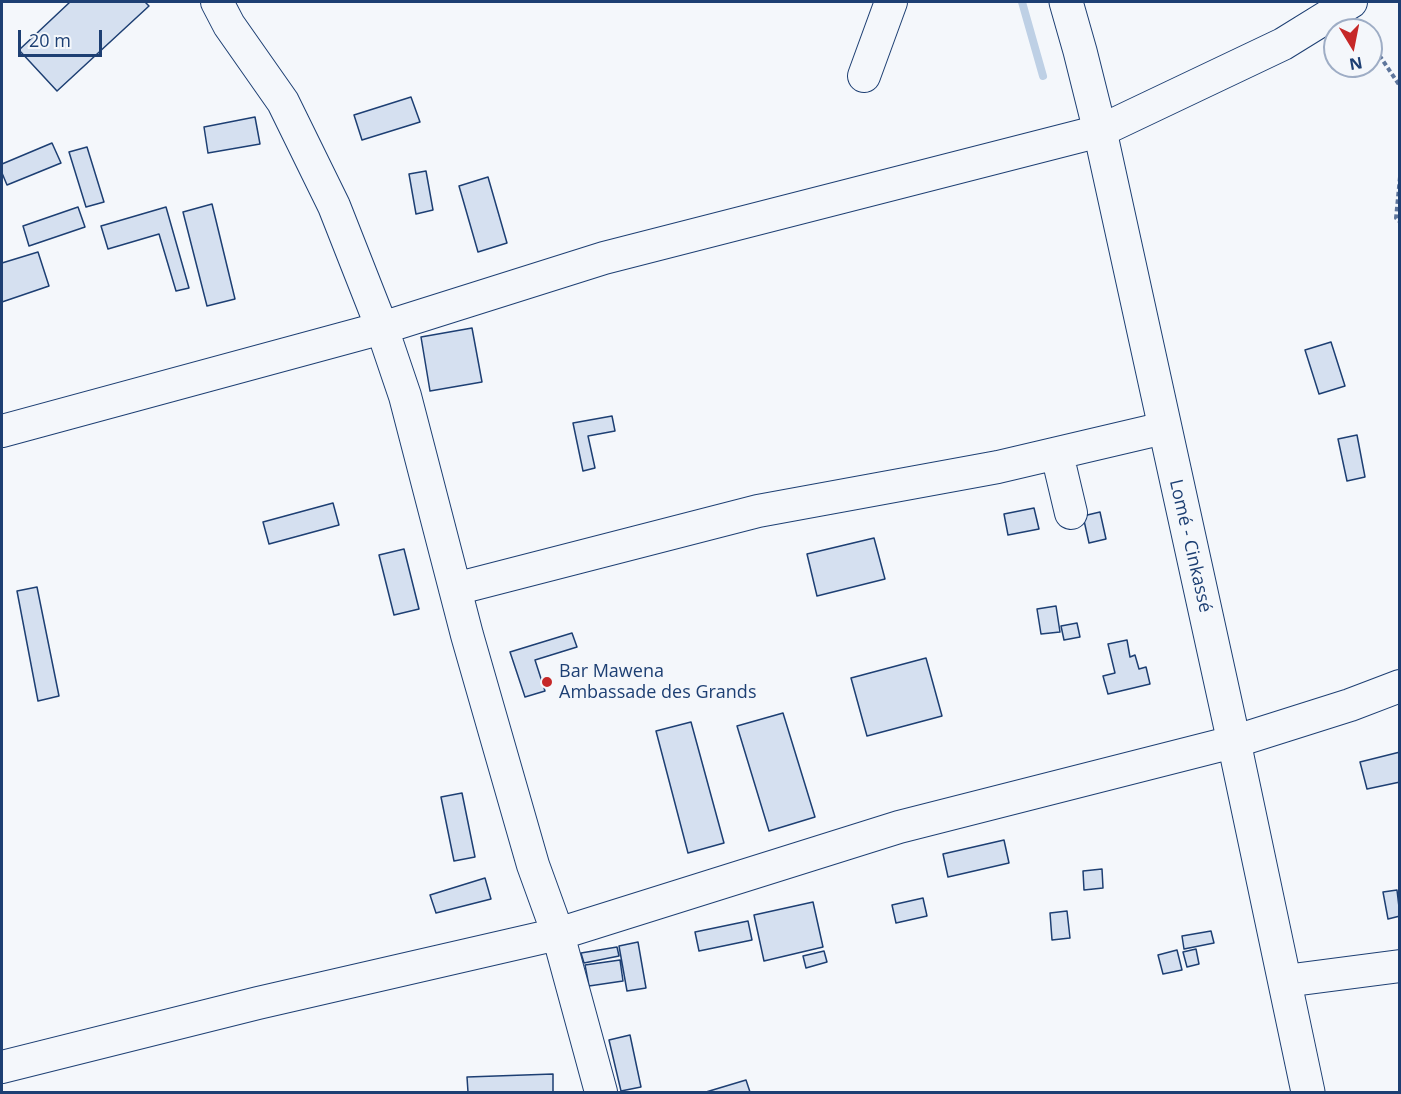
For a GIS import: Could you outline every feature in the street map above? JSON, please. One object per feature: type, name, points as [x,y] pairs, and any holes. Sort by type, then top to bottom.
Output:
[{"type":"highway","name":"Lomé - Cinkassé","points":[[1066,2],[1100,131],[1308,1092]]},
{"type":"street","points":[[217,2],[229,25],[284,102],[334,206],[382,328],[405,396],[510,790],[533,865],[558,934],[601,1092]]},
{"type":"street","points":[[864,76],[891,2]]},
{"type":"street","points":[[2,430],[382,328],[604,258],[1100,131],[1284,44],[1351,2]]},
{"type":"street","points":[[455,589],[758,510],[998,467],[1164,428]]},
{"type":"street","points":[[1057,454],[1071,513]]},
{"type":"street","points":[[2,1067],[258,1003],[558,934],[899,827],[1233,742],[1350,705],[1400,686]]},
{"type":"street","points":[[1285,981],[1400,966]]},
{"type":"path","points":[[1383,61],[1400,86]]},
{"type":"path","points":[[1400,177],[1395,218],[1400,222]]},
{"type":"building","points":[[70,2],[145,2],[149,6],[57,91],[19,50]]},
{"type":"building","points":[[411,97],[420,122],[362,140],[354,115]]},
{"type":"building","points":[[255,117],[260,144],[208,153],[204,127]]},
{"type":"building","points":[[52,143],[61,163],[7,185],[2,173],[2,164]]},
{"type":"building","points":[[87,147],[104,202],[86,207],[69,152]]},
{"type":"building","points":[[426,171],[433,210],[416,214],[409,174]]},
{"type":"building","points":[[488,177],[507,243],[478,252],[459,186]]},
{"type":"building","points":[[212,204],[235,299],[207,306],[183,212]]},
{"type":"building","points":[[78,207],[85,227],[29,246],[23,226]]},
{"type":"building","points":[[166,207],[189,288],[176,291],[159,234],[108,249],[101,226]]},
{"type":"building","points":[[38,252],[49,286],[2,302],[2,263]]},
{"type":"building","points":[[472,328],[482,382],[430,391],[421,337]]},
{"type":"building","points":[[1331,342],[1345,386],[1319,394],[1305,350]]},
{"type":"building","points":[[612,416],[615,431],[588,436],[595,468],[583,471],[573,423]]},
{"type":"building","points":[[1357,435],[1365,477],[1347,481],[1338,439]]},
{"type":"building","points":[[333,503],[339,525],[269,544],[263,522]]},
{"type":"building","points":[[1034,508],[1039,529],[1008,535],[1004,514]]},
{"type":"building","points":[[1100,512],[1106,539],[1089,543],[1083,516]]},
{"type":"building","points":[[874,538],[885,579],[817,596],[807,554]]},
{"type":"building","points":[[404,549],[419,609],[394,615],[379,555]]},
{"type":"building","points":[[37,587],[59,696],[38,701],[17,591]]},
{"type":"building","points":[[1056,606],[1060,632],[1041,634],[1037,609]]},
{"type":"building","points":[[1077,623],[1080,637],[1064,640],[1061,626]]},
{"type":"building","points":[[572,633],[577,647],[535,660],[545,691],[525,697],[510,652]]},
{"type":"building","points":[[1127,640],[1130,657],[1135,655],[1139,669],[1146,667],[1150,684],[1108,694],[1103,676],[1115,673],[1108,644]]},
{"type":"building","points":[[926,658],[942,716],[867,736],[851,678]]},
{"type":"building","points":[[783,713],[815,817],[769,831],[737,726]]},
{"type":"building","points":[[691,722],[724,843],[688,853],[656,731]]},
{"type":"building","points":[[1400,752],[1400,782],[1367,789],[1360,762]]},
{"type":"building","points":[[462,793],[475,857],[454,861],[441,797]]},
{"type":"building","points":[[1004,840],[1009,863],[948,877],[943,854]]},
{"type":"building","points":[[1102,869],[1103,888],[1084,890],[1083,871]]},
{"type":"building","points":[[485,878],[491,899],[436,913],[430,895]]},
{"type":"building","points":[[1397,890],[1400,916],[1388,919],[1383,892]]},
{"type":"building","points":[[923,898],[927,916],[896,923],[892,905]]},
{"type":"building","points":[[813,902],[823,947],[764,961],[754,915]]},
{"type":"building","points":[[1067,911],[1070,938],[1052,940],[1050,913]]},
{"type":"building","points":[[748,921],[752,940],[699,951],[695,932]]},
{"type":"building","points":[[1211,931],[1214,943],[1184,949],[1182,936]]},
{"type":"building","points":[[638,942],[646,988],[627,991],[619,946]]},
{"type":"building","points":[[617,947],[619,956],[584,963],[581,953]]},
{"type":"building","points":[[1196,949],[1199,964],[1187,967],[1183,952]]},
{"type":"building","points":[[1177,950],[1182,970],[1163,974],[1158,955]]},
{"type":"building","points":[[824,951],[827,962],[806,968],[803,956]]},
{"type":"building","points":[[620,960],[623,981],[589,986],[585,965]]},
{"type":"building","points":[[630,1035],[641,1087],[621,1091],[609,1040]]},
{"type":"building","points":[[553,1074],[553,1092],[468,1092],[467,1077]]},
{"type":"building","points":[[746,1080],[750,1092],[706,1092]]},
{"type":"waterway","points":[[1022,2],[1043,76]]},
{"type":"place","name":"Bar Mawena Ambassade des Grands","points":[[547,682]]}]
